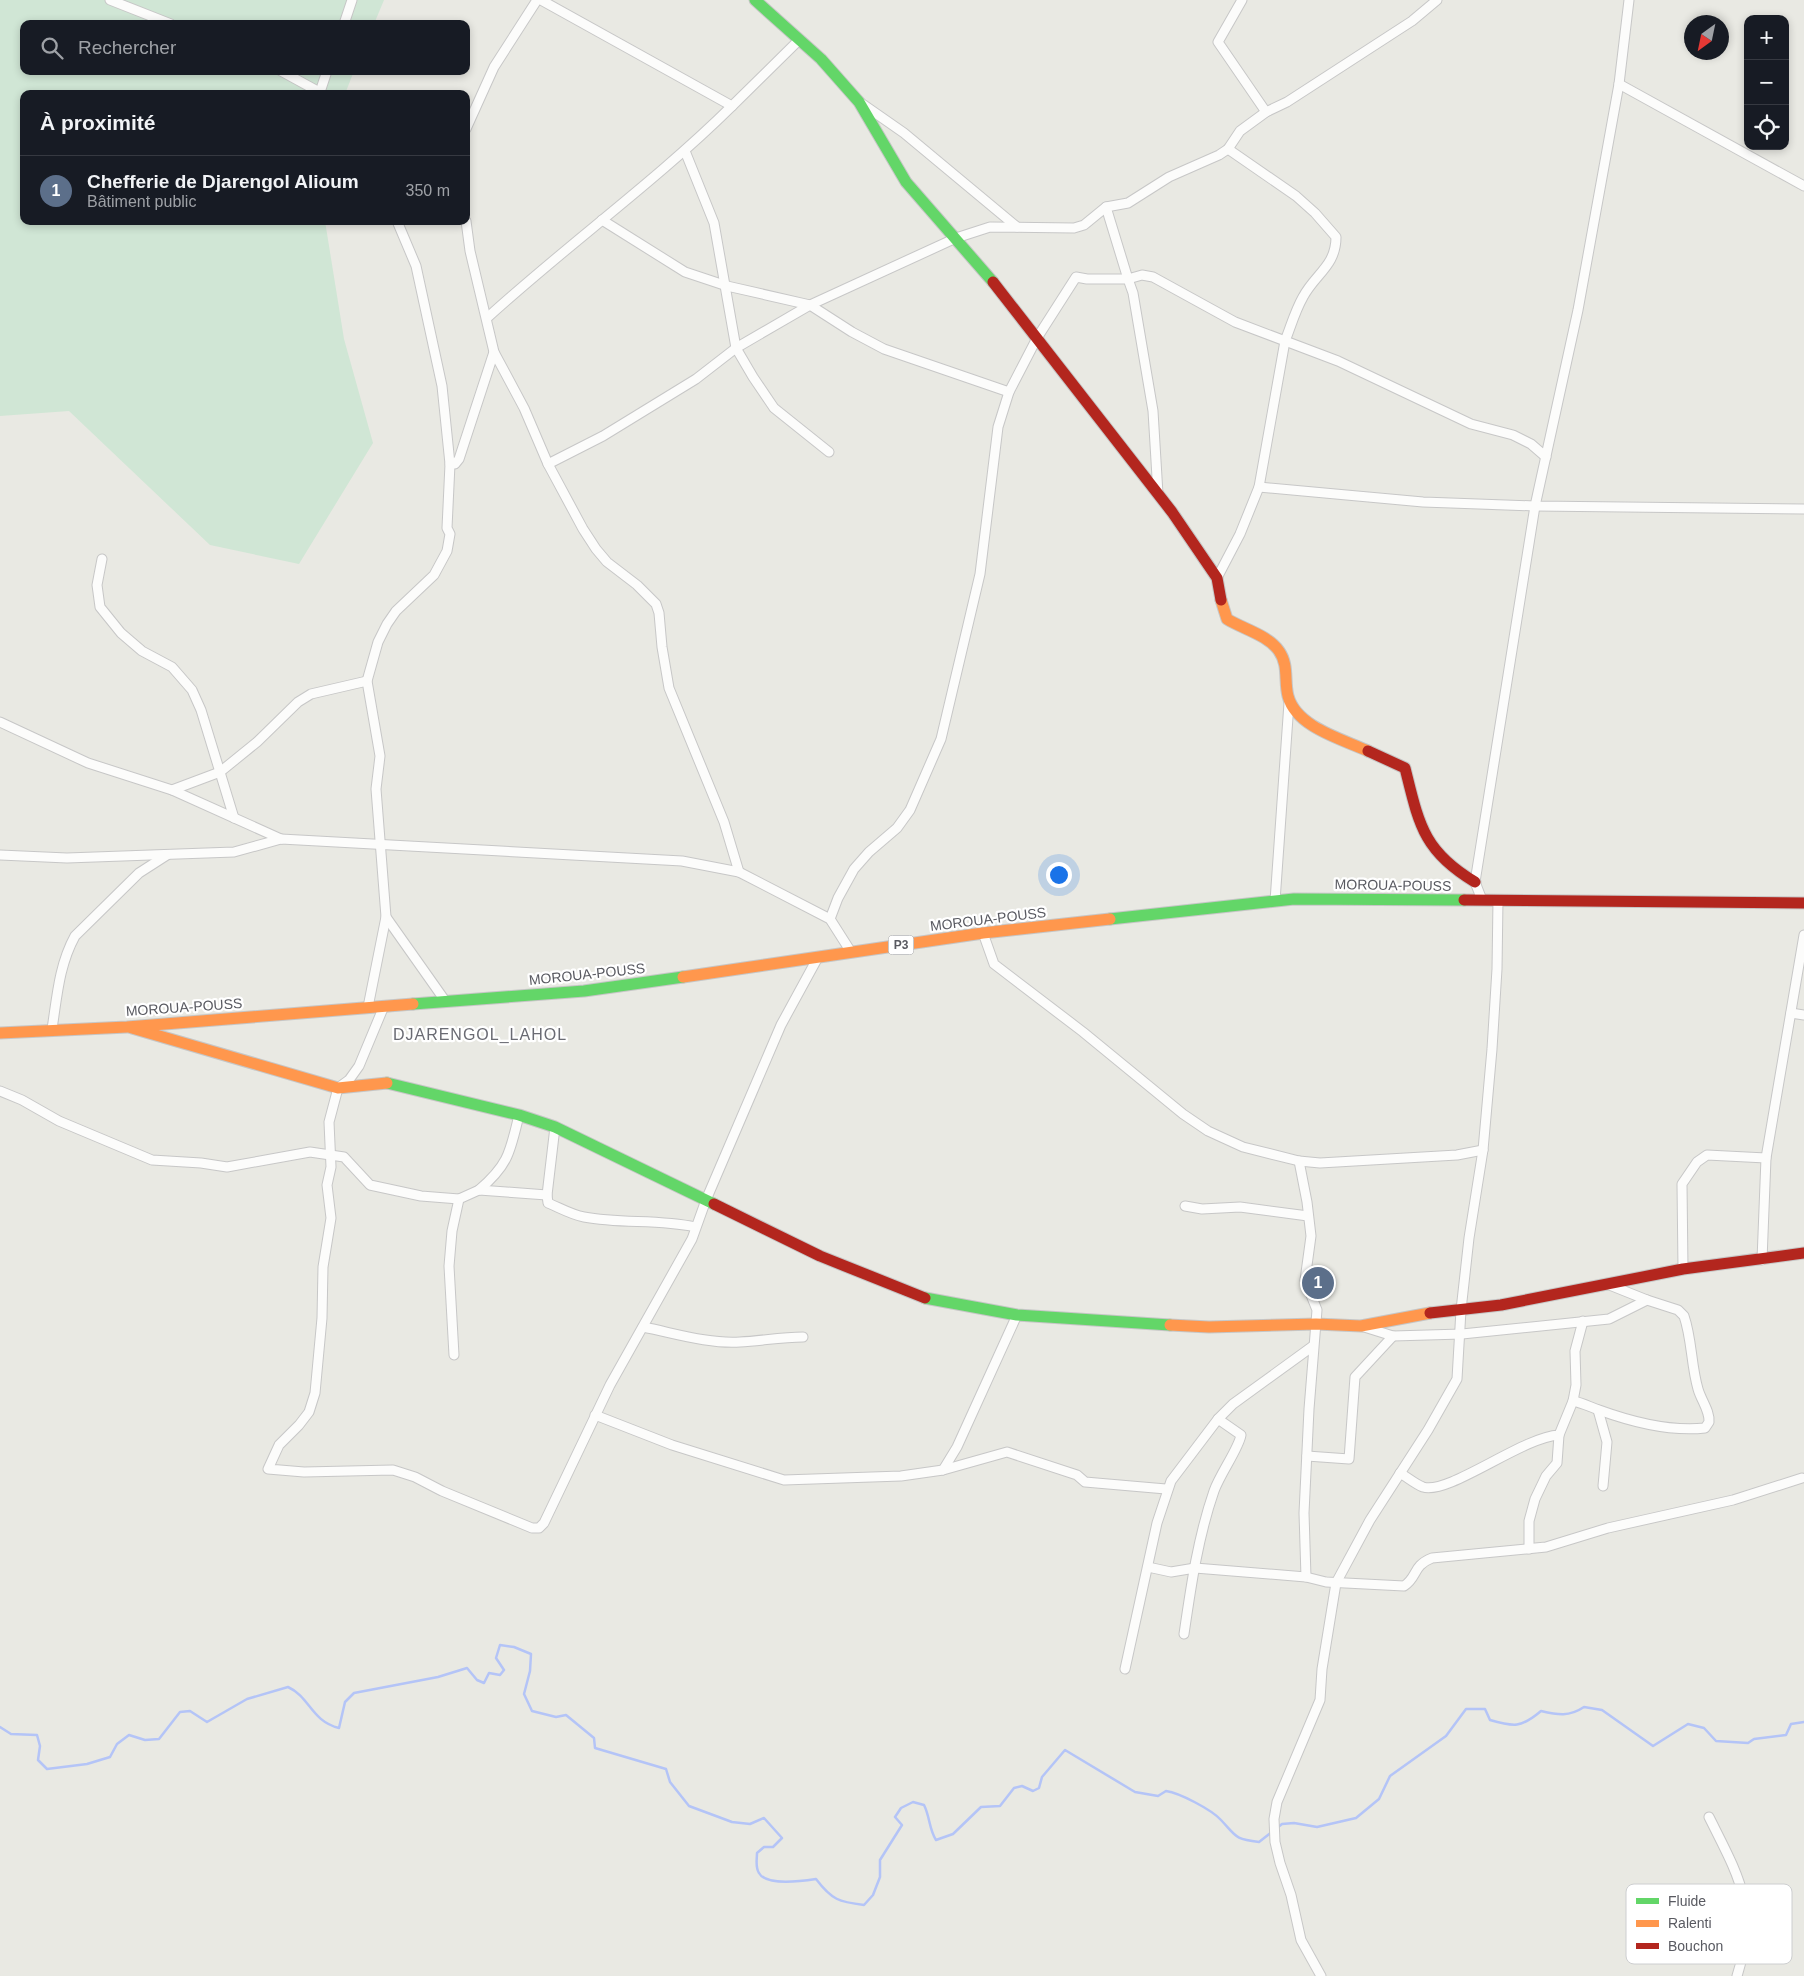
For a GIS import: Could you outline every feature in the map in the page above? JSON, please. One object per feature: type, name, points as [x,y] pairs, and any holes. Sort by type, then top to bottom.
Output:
[{"type":"street","points":[[110,0],[161,20]]},
{"type":"street","points":[[345,20],[352,0]]},
{"type":"street","points":[[470,120],[494,67],[537,0]]},
{"type":"street","points":[[541,0],[732,106]]},
{"type":"street","points":[[755,0],[821,59],[858,102],[906,182],[956,238],[1037,338],[1158,494],[1217,578],[1223,612],[1227,619],[1279,651],[1284,661],[1289,703],[1275,901]]},
{"type":"street","points":[[1242,0],[1218,42],[1266,112]]},
{"type":"street","points":[[548,464],[604,436],[696,378],[736,348],[810,305],[956,238],[990,226],[1074,228],[1084,225],[1106,207],[1128,203],[1158,183],[1219,155],[1228,148],[1240,131],[1266,112],[1287,102],[1412,21],[1437,0]]},
{"type":"street","points":[[1482,900],[1475,882],[1536,506],[1578,310],[1619,84],[1629,0]]},
{"type":"street","points":[[487,318],[524,284],[576,244],[685,151],[799,40]]},
{"type":"street","points":[[288,75],[316,90]]},
{"type":"street","points":[[323,90],[326,75]]},
{"type":"street","points":[[1619,84],[1804,186]]},
{"type":"street","points":[[858,102],[904,133],[1018,227]]},
{"type":"street","points":[[1217,578],[1240,534],[1259,487],[1286,341],[1304,295],[1336,251],[1336,237],[1315,213],[1296,196],[1228,148]]},
{"type":"street","points":[[685,151],[714,224],[727,286],[736,348],[774,408],[829,452]]},
{"type":"street","points":[[1106,207],[1133,293],[1153,411],[1158,494]]},
{"type":"street","points":[[602,220],[676,268],[727,286],[810,305],[852,332],[884,349],[1009,392]]},
{"type":"street","points":[[368,1008],[386,916],[376,789],[380,756],[367,682],[378,642],[387,624],[396,611],[434,575],[447,551],[450,534],[447,528],[450,464],[442,386],[416,266],[399,225]]},
{"type":"street","points":[[467,225],[470,251],[494,352],[524,408],[548,464],[582,529],[596,549],[608,562],[637,584],[656,604],[670,688],[724,822],[739,872]]},
{"type":"street","points":[[830,919],[838,898],[854,869],[869,852],[897,828],[910,810],[941,739],[980,574],[998,427],[1009,392],[1037,338],[1074,278],[1128,278],[1142,275],[1153,278],[1235,322],[1338,361],[1471,424],[1512,435],[1531,444],[1546,457]]},
{"type":"street","points":[[450,464],[455,464],[459,459],[494,352]]},
{"type":"street","points":[[1259,487],[1423,502],[1536,506],[1804,509]]},
{"type":"street","points":[[102,560],[97,586],[100,607],[131,642],[172,666],[192,690],[201,710],[234,818]]},
{"type":"street","points":[[172,790],[220,772],[257,742],[298,702],[319,692],[346,688],[367,682]]},
{"type":"street","points":[[1289,703],[1310,724],[1405,768],[1417,812],[1438,855],[1452,868],[1475,882]]},
{"type":"street","points":[[0,722],[88,763],[172,790],[281,839]]},
{"type":"street","points":[[1,858],[67,858],[242,851],[281,839],[682,861],[739,872],[830,919],[851,952]]},
{"type":"street","points":[[52,1029],[60,972],[68,948],[75,936],[139,873],[167,855]]},
{"type":"street","name":"MOROUA-POUSS","points":[[1,1032],[127,1027],[584,991],[983,934],[1294,899],[1804,903]]},
{"type":"street","points":[[1321,1976],[1301,1940],[1291,1895],[1280,1864],[1274,1819],[1277,1802],[1320,1700],[1322,1669],[1336,1583],[1361,1535],[1454,1386],[1459,1371],[1462,1334],[1461,1310],[1469,1238],[1483,1150],[1497,969],[1498,900]]},
{"type":"street","points":[[386,916],[446,1002]]},
{"type":"street","points":[[983,934],[994,964],[1084,1032],[1183,1114],[1208,1131],[1244,1147],[1299,1161],[1334,1163],[1457,1155],[1483,1150]]},
{"type":"street","points":[[1762,1260],[1766,1158],[1804,935]]},
{"type":"street","points":[[384,1006],[358,1066],[349,1080],[338,1088],[328,1125],[332,1167],[327,1185],[331,1218],[322,1267],[322,1318],[315,1393],[309,1412],[300,1425],[279,1445],[268,1469],[304,1472],[393,1470],[415,1477],[472,1504],[532,1528],[539,1528],[544,1523],[595,1415],[692,1239],[706,1200],[781,1025],[817,959]]},
{"type":"street","points":[[1791,1013],[1804,1015]]},
{"type":"street","points":[[127,1027],[338,1088],[374,1083],[392,1083],[519,1115],[555,1127],[820,1256],[921,1296],[1017,1315],[1209,1327],[1316,1324],[1361,1326],[1422,1314],[1461,1310],[1683,1269],[1804,1253]]},
{"type":"street","points":[[0,1091],[22,1100],[59,1121],[152,1160],[201,1163],[227,1167],[304,1152],[331,1154],[344,1157],[364,1181],[377,1188],[428,1198],[459,1199],[479,1190],[498,1174],[506,1162],[519,1115]]},
{"type":"street","points":[[555,1127],[547,1195],[548,1203],[582,1217],[634,1222],[670,1222],[696,1226]]},
{"type":"street","points":[[1683,1269],[1682,1184],[1697,1162],[1707,1155],[1766,1158]]},
{"type":"street","points":[[1299,1161],[1311,1248],[1305,1280],[1317,1310],[1313,1346],[1304,1513],[1306,1577]]},
{"type":"street","points":[[479,1190],[547,1195]]},
{"type":"street","points":[[454,1354],[449,1266],[452,1231],[459,1199]]},
{"type":"street","points":[[1185,1206],[1202,1209],[1240,1207],[1308,1216]]},
{"type":"street","points":[[1574,1401],[1598,1410],[1664,1427],[1698,1429],[1707,1427],[1709,1422],[1693,1368],[1684,1316],[1678,1310],[1647,1300],[1606,1283]]},
{"type":"street","points":[[1361,1326],[1394,1336],[1462,1334],[1609,1319],[1647,1300]]},
{"type":"street","points":[[943,1470],[957,1447],[1017,1315]]},
{"type":"street","points":[[1529,1549],[1529,1521],[1535,1499],[1546,1476],[1557,1463],[1559,1435],[1574,1401],[1576,1385],[1575,1351],[1583,1321]]},
{"type":"street","points":[[644,1326],[696,1338],[739,1342],[777,1337],[803,1337]]},
{"type":"street","points":[[1307,1456],[1349,1459],[1355,1377],[1394,1336]]},
{"type":"street","points":[[1125,1669],[1166,1489],[1218,1419],[1233,1404],[1313,1346]]},
{"type":"street","points":[[1598,1410],[1606,1442],[1603,1486]]},
{"type":"street","points":[[595,1415],[654,1439],[784,1480],[901,1476],[943,1470],[1006,1452],[1077,1475],[1085,1482],[1166,1489]]},
{"type":"street","points":[[1184,1634],[1195,1568],[1214,1490],[1241,1435],[1218,1419]]},
{"type":"street","points":[[1400,1473],[1421,1486],[1429,1487],[1464,1477],[1534,1440],[1559,1435]]},
{"type":"street","points":[[1148,1567],[1171,1572],[1195,1568],[1306,1577],[1336,1583],[1404,1586],[1409,1583],[1420,1564],[1432,1558],[1546,1547],[1608,1528],[1733,1500],[1802,1478]]},
{"type":"street","points":[[1710,1817],[1739,1876],[1741,1884]]},
{"type":"street","points":[[1737,1976],[1741,1964]]},
{"type":"green space","points":[[0,0],[384,0],[376,20],[20,20],[20,75],[352,75],[347,90],[20,90],[20,225],[326,225],[344,339],[373,443],[299,564],[210,545],[69,411],[0,416]]},
{"type":"waterway","points":[[0,1727],[11,1734],[37,1735],[40,1746],[38,1760],[47,1769],[87,1764],[110,1757],[117,1744],[129,1735],[145,1740],[159,1739],[180,1712],[190,1711],[207,1722],[247,1699],[288,1687],[295,1691],[322,1720],[339,1728],[345,1702],[354,1693],[438,1677],[467,1668],[477,1680],[484,1683],[489,1673],[500,1675],[504,1670],[496,1658],[500,1645],[514,1647],[531,1654],[530,1671],[524,1694],[532,1711],[556,1717],[566,1715],[594,1738],[595,1748],[666,1769],[670,1782],[689,1806],[732,1822],[750,1824],[764,1818],[782,1838],[773,1847],[764,1847],[757,1853],[756,1863],[759,1873],[769,1880],[785,1882],[816,1879],[832,1896],[848,1903],[864,1905],[873,1895],[880,1877],[880,1860],[902,1825],[895,1817],[901,1808],[913,1802],[924,1805],[936,1840],[953,1834],[981,1807],[1000,1806],[1014,1788],[1022,1786],[1033,1791],[1039,1788],[1042,1777],[1065,1750],[1135,1792],[1158,1796],[1166,1791],[1195,1802],[1217,1816],[1233,1834],[1245,1840],[1259,1842],[1273,1831]]},
{"type":"waterway","points":[[1277,1828],[1282,1824],[1294,1823],[1317,1827],[1356,1818],[1379,1799],[1390,1776],[1446,1736],[1466,1709],[1485,1709],[1490,1720],[1511,1725],[1528,1721],[1541,1711],[1568,1714],[1584,1707],[1602,1710],[1653,1746],[1688,1724],[1704,1728],[1716,1741],[1748,1743],[1754,1739],[1786,1735],[1791,1724],[1804,1722]]},
{"type":"traffic: fast","points":[[755,0],[821,59],[859,102],[906,182],[993,282]]},
{"type":"traffic: fast","points":[[1110,919],[1294,899],[1464,900]]},
{"type":"traffic: fast","points":[[413,1004],[584,991],[683,977]]},
{"type":"traffic: fast","points":[[387,1083],[519,1115],[555,1127],[714,1204]]},
{"type":"traffic: fast","points":[[925,1298],[1017,1315],[1170,1325]]},
{"type":"traffic: slow","points":[[1221,600],[1227,619],[1262,636],[1279,651],[1284,662],[1288,696],[1300,716],[1321,731],[1368,751]]},
{"type":"traffic: slow","points":[[683,977],[983,933],[1110,919]]},
{"type":"traffic: slow","points":[[0,1033],[127,1027],[413,1004]]},
{"type":"traffic: slow","points":[[132,1028],[338,1088],[387,1083]]},
{"type":"traffic: slow","points":[[1170,1325],[1209,1327],[1316,1324],[1361,1326],[1430,1313]]},
{"type":"traffic: jam","points":[[993,282],[1172,512],[1217,578],[1221,600]]},
{"type":"traffic: jam","points":[[1368,751],[1405,768],[1420,821],[1426,834],[1444,859],[1475,882]]},
{"type":"traffic: jam","points":[[1464,900],[1804,903]]},
{"type":"traffic: jam","points":[[714,1204],[820,1256],[925,1298]]},
{"type":"traffic: jam","points":[[1430,1313],[1501,1305],[1683,1269],[1804,1253]]},
{"type":"place","name":"Chefferie de Djarengol Alioum","points":[[1318,1283]]},
{"type":"district","name":"DJARENGOL_LAHOL","points":[[480,1034]]}]
